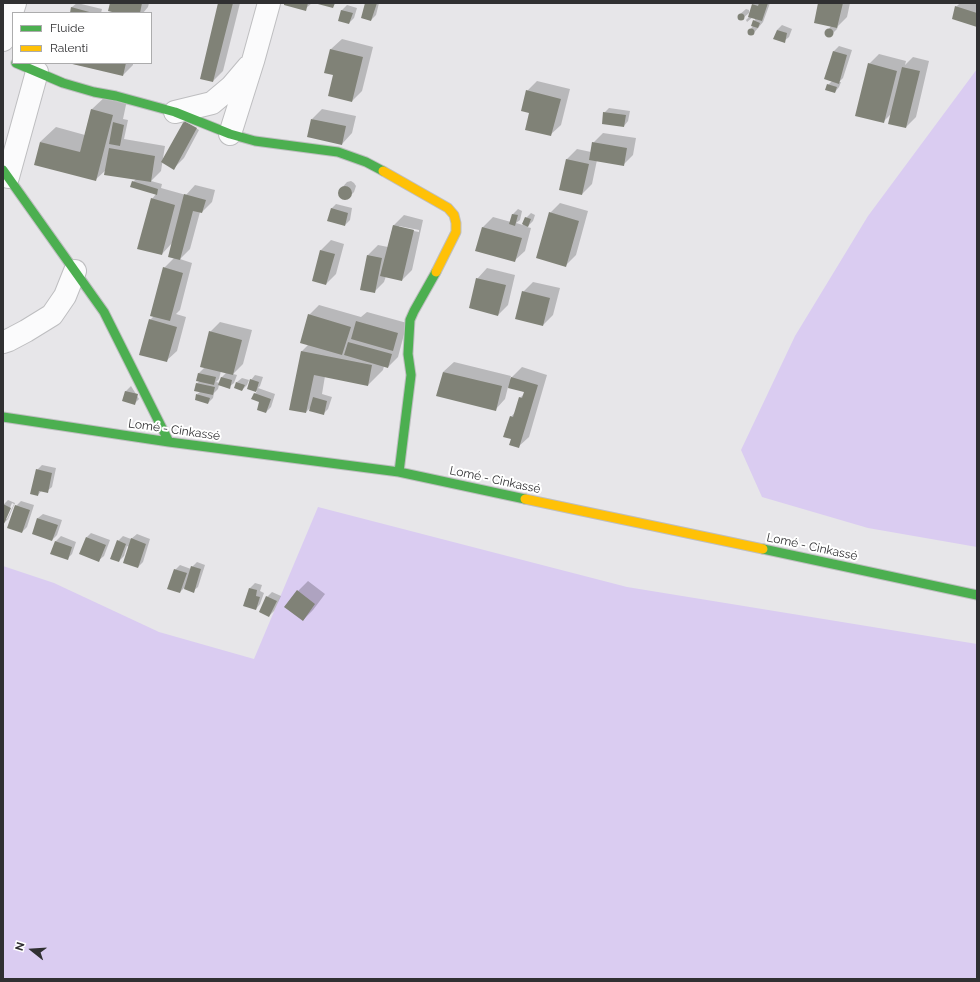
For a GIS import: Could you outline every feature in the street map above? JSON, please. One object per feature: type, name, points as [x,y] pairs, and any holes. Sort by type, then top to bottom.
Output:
[{"type":"main road","points":[[18,64],[63,82],[94,92],[116,96],[176,112],[230,134],[255,141],[338,152],[366,162],[389,174],[442,204],[454,214],[456,232],[410,320],[408,354],[411,375],[399,472]]},
{"type":"main road","points":[[6,173],[104,312],[169,442]]},
{"type":"main road","name":"Lomé - Cinkassé","points":[[3,417],[169,442],[399,472],[977,595]]},
{"type":"street","points":[[230,134],[269,3]]},
{"type":"street","points":[[3,40],[12,12]]},
{"type":"street","points":[[3,57],[12,62]]},
{"type":"street","points":[[176,112],[212,103],[230,87],[252,61]]},
{"type":"street","points":[[6,173],[37,72]]},
{"type":"street","points":[[3,342],[26,331],[52,314],[65,296],[75,271]]},
{"type":"shaded area","points":[[977,69],[977,547],[868,528],[762,497],[741,450],[795,336],[868,216]]},
{"type":"shaded area","points":[[318,507],[627,587],[977,644],[977,976],[974,979],[3,979],[3,566],[54,583],[159,632],[254,659]]},
{"type":"building","points":[[110,3],[142,3],[140,12],[108,11]]},
{"type":"building","points":[[218,3],[233,3],[213,82],[200,79]]},
{"type":"building","points":[[284,3],[308,3],[306,11],[284,5]]},
{"type":"building","points":[[314,3],[335,3],[333,8]]},
{"type":"building","points":[[365,3],[377,3],[371,21],[361,18]]},
{"type":"building","points":[[759,3],[768,3],[762,21],[748,17],[752,4],[758,6]]},
{"type":"building","points":[[818,3],[843,3],[837,28],[814,23]]},
{"type":"building","points":[[955,6],[977,13],[977,27],[952,19]]},
{"type":"building","points":[[71,7],[89,12],[70,12]]},
{"type":"building","points":[[341,10],[353,13],[349,24],[338,21]]},
{"type":"building","points":[[741,13],[744,14],[744,20],[741,21],[738,20],[737,17],[738,14]]},
{"type":"building","points":[[753,20],[760,23],[758,28],[751,26]]},
{"type":"building","points":[[751,28],[754,29],[754,35],[751,36],[748,35],[747,32],[748,29]]},
{"type":"building","points":[[827,29],[831,29],[833,33],[831,37],[827,37],[825,35],[825,31]]},
{"type":"building","points":[[777,30],[787,33],[785,43],[773,39]]},
{"type":"building","points":[[330,49],[363,57],[352,102],[328,96],[333,75],[324,73]]},
{"type":"building","points":[[833,51],[847,55],[839,84],[824,79]]},
{"type":"building","points":[[868,63],[897,71],[884,123],[855,116]]},
{"type":"building","points":[[72,64],[126,64],[123,76]]},
{"type":"building","points":[[902,67],[920,71],[906,128],[888,124]]},
{"type":"building","points":[[827,84],[837,87],[835,93],[825,90]]},
{"type":"building","points":[[526,90],[561,99],[551,136],[525,130],[529,113],[521,111]]},
{"type":"building","points":[[91,109],[113,115],[96,181],[34,165],[40,142],[80,152]]},
{"type":"building","points":[[603,112],[626,115],[624,127],[602,124]]},
{"type":"building","points":[[311,119],[346,126],[342,145],[307,137]]},
{"type":"building","points":[[184,121],[197,128],[174,170],[161,162]]},
{"type":"building","points":[[113,122],[124,125],[120,146],[109,144]]},
{"type":"building","points":[[592,142],[627,148],[624,166],[589,160]]},
{"type":"building","points":[[109,148],[155,156],[151,182],[104,175]]},
{"type":"building","points":[[566,159],[589,164],[582,195],[559,190]]},
{"type":"building","points":[[132,181],[158,189],[157,195],[130,187]]},
{"type":"building","points":[[345,186],[350,188],[352,193],[350,198],[345,200],[340,198],[338,193],[340,188]]},
{"type":"building","points":[[184,194],[206,200],[202,213],[193,211],[180,260],[168,257]]},
{"type":"building","points":[[151,198],[175,205],[162,255],[137,249]]},
{"type":"building","points":[[331,208],[348,213],[345,226],[327,221]]},
{"type":"building","points":[[549,212],[579,221],[566,267],[536,258]]},
{"type":"building","points":[[512,214],[518,215],[515,226],[509,224]]},
{"type":"building","points":[[525,217],[531,219],[528,227],[522,224]]},
{"type":"building","points":[[393,225],[414,230],[402,281],[380,276]]},
{"type":"building","points":[[482,227],[522,238],[515,262],[475,251]]},
{"type":"building","points":[[320,250],[335,254],[326,285],[312,281]]},
{"type":"building","points":[[367,255],[382,258],[375,293],[360,290]]},
{"type":"building","points":[[163,267],[183,273],[170,321],[150,316]]},
{"type":"building","points":[[476,278],[506,285],[498,316],[469,308]]},
{"type":"building","points":[[522,291],[550,298],[543,326],[515,319]]},
{"type":"building","points":[[308,314],[351,327],[342,355],[300,343]]},
{"type":"building","points":[[149,319],[177,327],[167,362],[139,355]]},
{"type":"building","points":[[356,321],[398,333],[393,351],[351,339]]},
{"type":"building","points":[[209,331],[242,340],[233,375],[200,367]]},
{"type":"building","points":[[348,342],[392,354],[388,368],[344,355]]},
{"type":"building","points":[[301,351],[372,365],[368,386],[314,375],[306,413],[289,410]]},
{"type":"building","points":[[443,372],[502,386],[496,411],[436,396]]},
{"type":"building","points":[[198,373],[216,377],[214,385],[196,381]]},
{"type":"building","points":[[221,377],[232,380],[230,389],[218,385]]},
{"type":"building","points":[[511,377],[538,385],[519,448],[509,445],[511,439],[503,437],[510,416],[513,417],[519,397],[522,398],[524,392],[508,388]]},
{"type":"building","points":[[250,379],[259,382],[256,392],[247,389]]},
{"type":"building","points":[[236,382],[245,385],[242,391],[234,388]]},
{"type":"building","points":[[196,383],[215,387],[213,395],[194,391]]},
{"type":"building","points":[[125,391],[138,394],[135,405],[122,401]]},
{"type":"building","points":[[254,393],[271,399],[266,413],[257,410],[259,402],[251,399]]},
{"type":"building","points":[[196,394],[210,398],[208,404],[195,400]]},
{"type":"building","points":[[313,397],[327,401],[324,415],[309,411]]},
{"type":"building","points":[[36,469],[52,473],[48,493],[39,491],[38,496],[30,494]]},
{"type":"building","points":[[3,504],[11,508],[3,526]]},
{"type":"building","points":[[15,505],[30,510],[22,533],[7,528]]},
{"type":"building","points":[[37,518],[58,525],[52,541],[32,534]]},
{"type":"building","points":[[86,537],[106,545],[99,562],[79,554]]},
{"type":"building","points":[[131,538],[146,544],[138,568],[123,563]]},
{"type":"building","points":[[117,540],[126,544],[119,562],[110,559]]},
{"type":"building","points":[[55,541],[72,547],[68,560],[50,554]]},
{"type":"building","points":[[191,566],[201,569],[194,593],[184,589]]},
{"type":"building","points":[[174,569],[187,573],[180,593],[167,589]]},
{"type":"building","points":[[249,588],[257,590],[256,596],[260,597],[256,610],[243,606]]},
{"type":"building","points":[[297,590],[315,604],[303,621],[284,607]]},
{"type":"building","points":[[266,596],[277,601],[269,617],[259,612]]},
{"type":"traffic: fast","points":[[18,64],[63,83],[175,112],[230,134],[255,141],[338,152],[366,162],[383,171]]},
{"type":"traffic: fast","points":[[3,170],[104,312],[169,442]]},
{"type":"traffic: fast","points":[[399,472],[411,375],[408,354],[410,320],[436,272]]},
{"type":"traffic: fast","points":[[3,417],[169,442],[399,472],[525,499]]},
{"type":"traffic: fast","points":[[763,549],[977,595]]},
{"type":"traffic: slow","points":[[383,171],[448,208],[454,215],[456,232],[436,272]]},
{"type":"traffic: slow","points":[[525,499],[763,549]]}]
